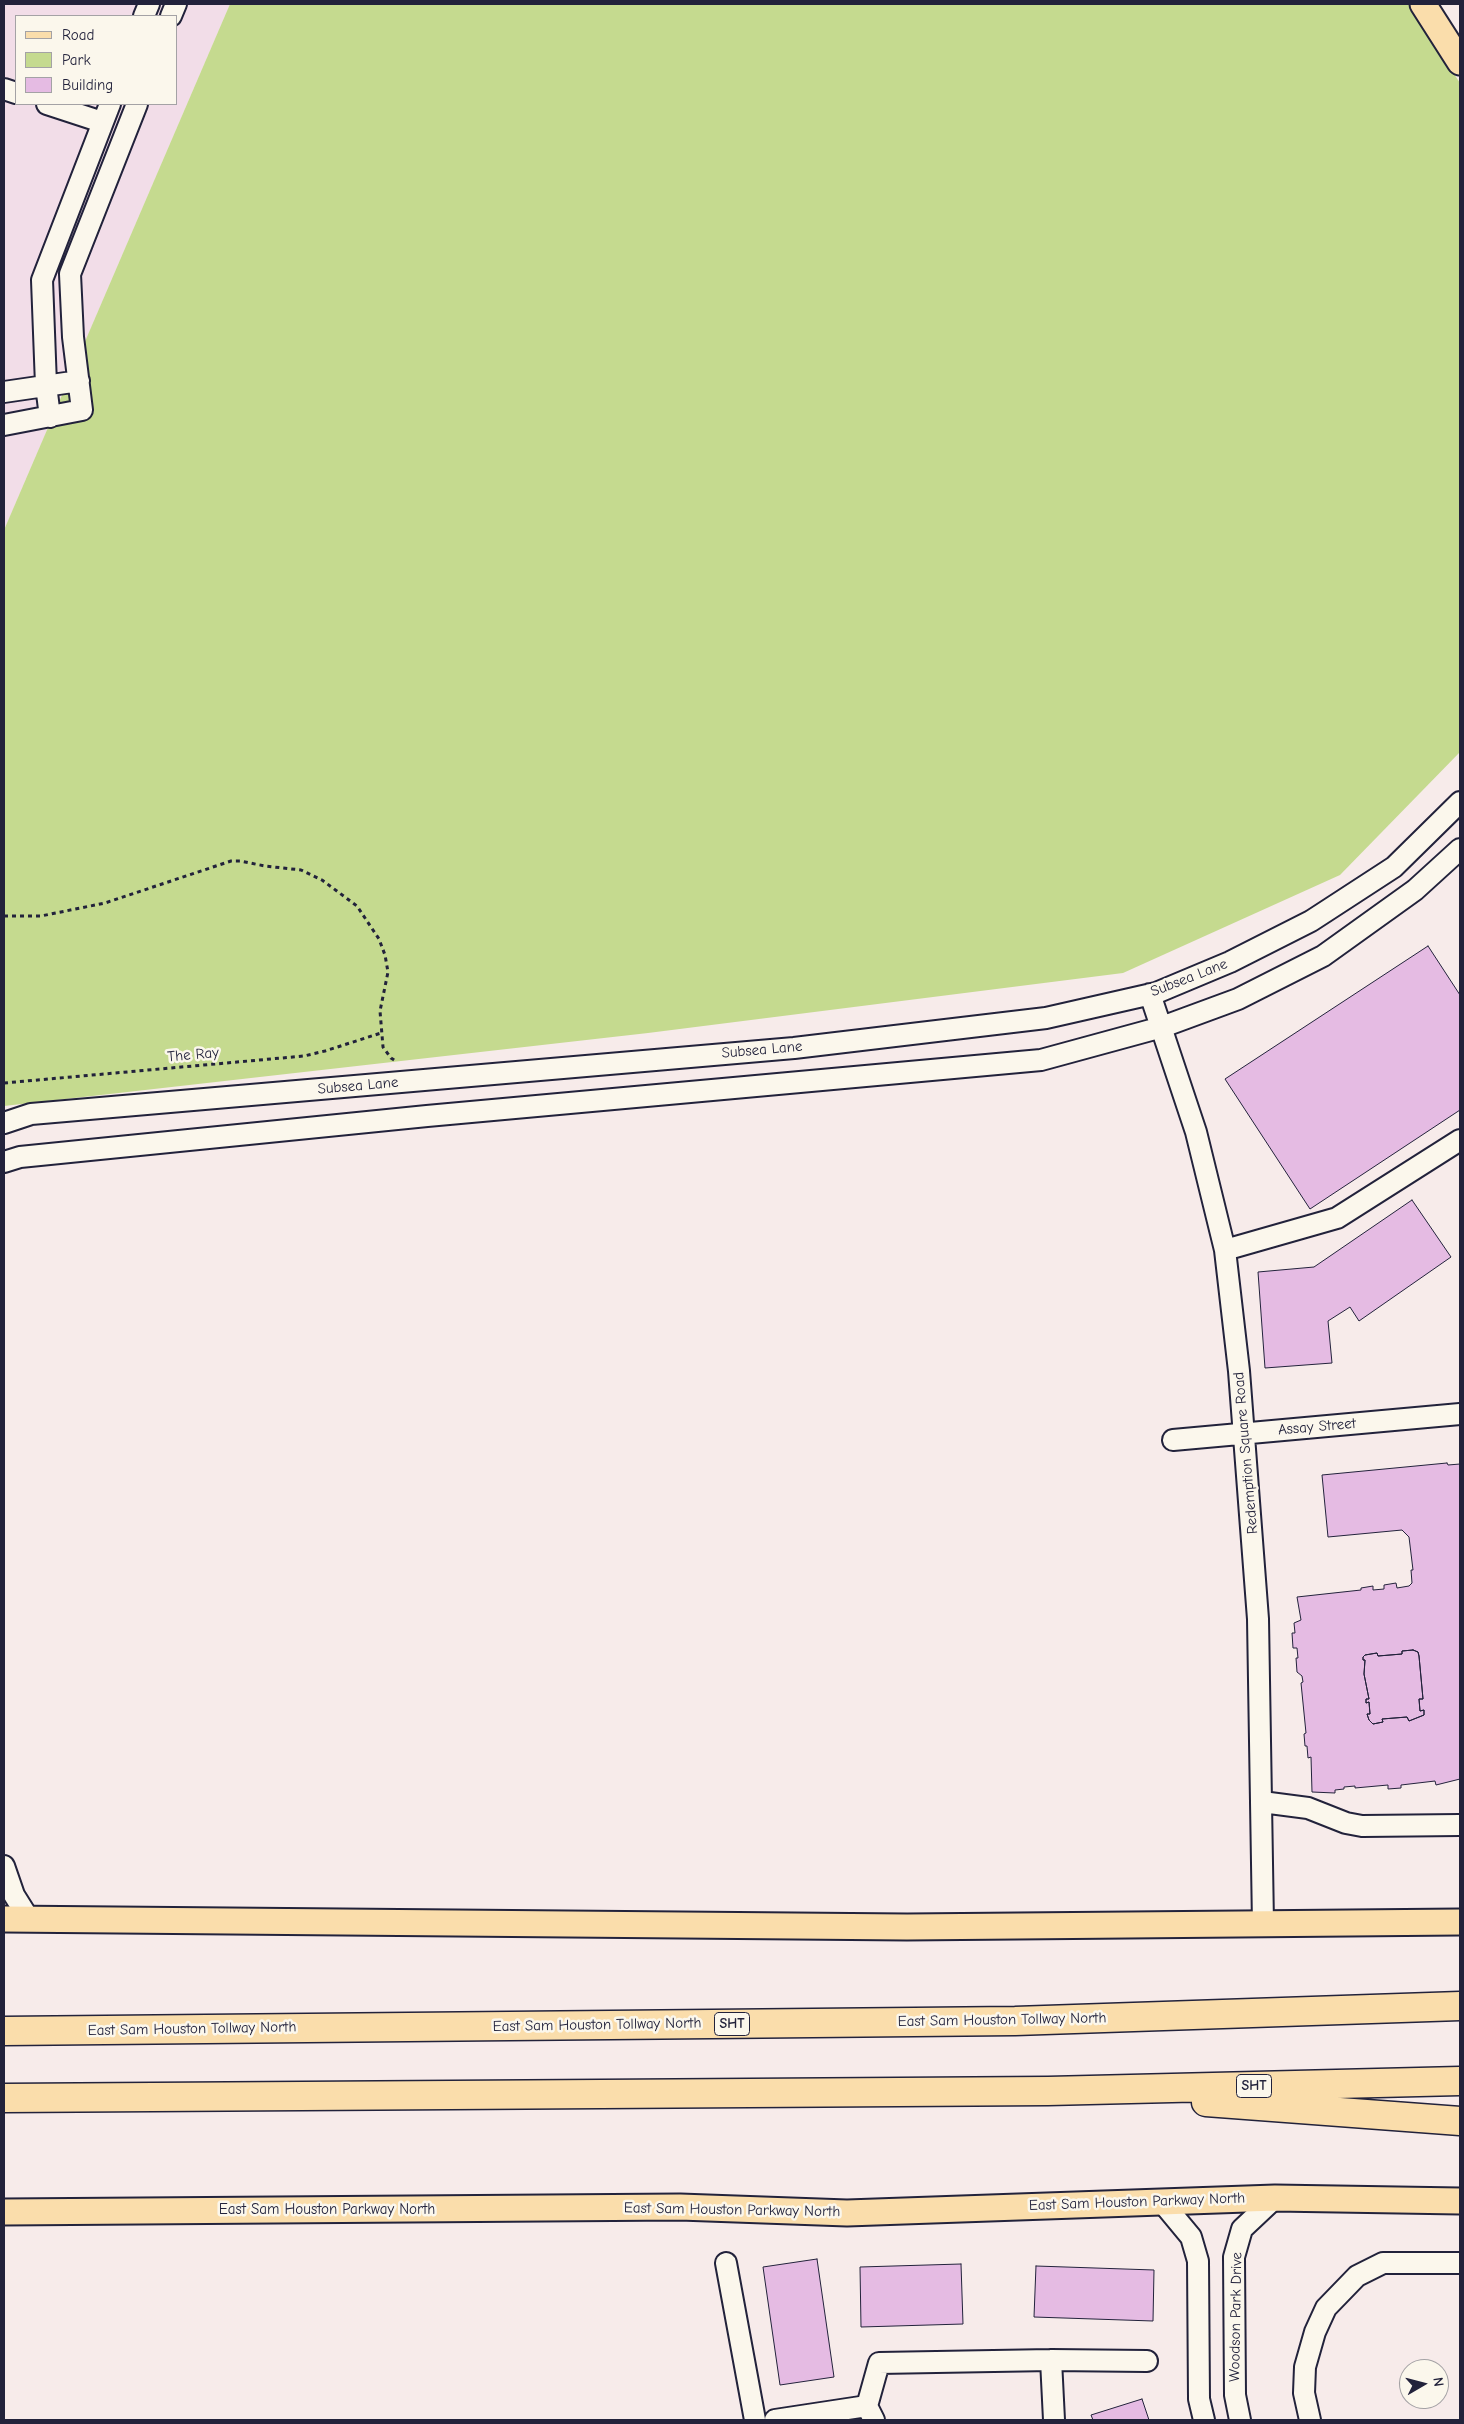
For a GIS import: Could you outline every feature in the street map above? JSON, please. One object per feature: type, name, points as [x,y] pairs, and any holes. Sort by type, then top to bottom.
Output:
[{"type":"highway","name":"East Sam Houston Tollway North","points":[[4,2032],[1015,2021],[1460,2006]]},
{"type":"highway","name":"SHT","points":[[4,2098],[1048,2090],[1460,2081]]},
{"type":"highway","points":[[1048,2090],[1460,2121]]},
{"type":"main road","points":[[1423,4],[1460,62]]},
{"type":"main road","points":[[4,1919],[907,1928],[1460,1922]]},
{"type":"main road","name":"East Sam Houston Parkway North","points":[[4,2212],[680,2207],[847,2213],[1275,2198],[1460,2201]]},
{"type":"street","points":[[51,105],[104,118],[124,137]]},
{"type":"street","points":[[4,425],[82,410],[73,337],[70,274],[137,105]]},
{"type":"street","points":[[50,417],[46,385],[42,280],[104,118]]},
{"type":"street","points":[[4,392],[79,381]]},
{"type":"street","name":"Subsea Lane","points":[[4,1122],[31,1114],[794,1048],[1027,1020],[1150,994],[1230,962],[1311,921],[1394,867],[1460,802]]},
{"type":"street","points":[[4,1162],[20,1158],[427,1116],[1041,1060],[1162,1027],[1238,999],[1323,956],[1415,890],[1460,849]]},
{"type":"street","name":"Redemption Square Road","points":[[1150,994],[1196,1132],[1225,1250],[1244,1434],[1260,1656],[1263,1924]]},
{"type":"street","points":[[1225,1250],[1337,1218],[1460,1140]]},
{"type":"street","name":"Assay Street","points":[[1173,1440],[1460,1414]]},
{"type":"street","points":[[1262,1802],[1308,1808],[1346,1823],[1362,1826],[1460,1825]]},
{"type":"street","points":[[4,1866],[14,1895],[29,1919]]},
{"type":"street","name":"Woodson Park Drive","points":[[1240,2420],[1235,2395],[1234,2257],[1242,2229],[1275,2198]]},
{"type":"street","points":[[1162,2202],[1191,2237],[1198,2261],[1199,2399],[1204,2420]]},
{"type":"street","points":[[726,2263],[755,2420]]},
{"type":"street","points":[[1310,2420],[1304,2394],[1306,2366],[1315,2332],[1326,2308],[1356,2276],[1383,2263],[1460,2263]]},
{"type":"street","points":[[1051,2360],[1054,2420]]},
{"type":"street","points":[[775,2420],[870,2413],[879,2363],[1051,2360],[1147,2361]]},
{"type":"path","points":[[4,916],[41,916],[105,903],[231,862],[240,861],[301,870],[322,880],[357,906],[379,939],[385,955],[388,972],[380,1011],[383,1047],[391,1058],[427,1080]]},
{"type":"path","name":"The Ray","points":[[4,1082],[304,1056],[325,1052],[381,1033]]},
{"type":"shaded area","points":[[4,4],[230,4],[4,530]]},
{"type":"green space","points":[[230,4],[1408,4],[1460,83],[1460,752],[1340,875],[1123,973],[648,1033],[4,1106],[4,530]]},
{"type":"building","points":[[1428,946],[1460,995],[1460,1110],[1310,1209],[1225,1079]]},
{"type":"building","points":[[1412,1200],[1451,1257],[1359,1321],[1350,1307],[1328,1321],[1332,1363],[1265,1368],[1258,1272],[1314,1267]]},
{"type":"building","points":[[1447,1463],[1448,1465],[1460,1464],[1460,1779],[1436,1785],[1435,1781],[1401,1785],[1401,1788],[1388,1789],[1388,1785],[1355,1788],[1355,1786],[1335,1790],[1335,1793],[1312,1792],[1311,1757],[1308,1758],[1304,1734],[1306,1733],[1301,1683],[1303,1682],[1302,1676],[1297,1672],[1297,1648],[1293,1648],[1292,1633],[1295,1633],[1294,1623],[1301,1620],[1297,1597],[1361,1590],[1361,1588],[1373,1586],[1373,1590],[1384,1589],[1384,1585],[1396,1583],[1397,1588],[1409,1586],[1412,1583],[1411,1570],[1413,1570],[1409,1537],[1402,1530],[1328,1537],[1322,1475]],"holes":[[[1413,1650],[1418,1652],[1423,1699],[1419,1699],[1420,1711],[1424,1710],[1424,1715],[1409,1721],[1407,1717],[1382,1719],[1383,1722],[1373,1724],[1367,1714],[1370,1714],[1369,1702],[1366,1703],[1366,1699],[1369,1699],[1364,1674],[1365,1660],[1363,1660],[1363,1657],[1377,1653],[1378,1656],[1402,1654],[1402,1651]]]},
{"type":"building","points":[[1413,1650],[1418,1652],[1419,1656],[1423,1699],[1419,1699],[1420,1711],[1424,1710],[1424,1715],[1409,1721],[1407,1717],[1382,1719],[1383,1722],[1373,1724],[1367,1714],[1370,1714],[1369,1702],[1366,1703],[1366,1699],[1369,1699],[1364,1674],[1365,1660],[1363,1660],[1363,1657],[1377,1653],[1378,1656],[1402,1654],[1402,1651]]},
{"type":"building","points":[[817,2259],[834,2377],[780,2385],[763,2267]]},
{"type":"building","points":[[961,2264],[963,2324],[861,2327],[860,2267]]},
{"type":"building","points":[[1036,2266],[1154,2270],[1153,2321],[1034,2317]]},
{"type":"building","points":[[1142,2399],[1149,2420],[1093,2420],[1091,2415]]}]
